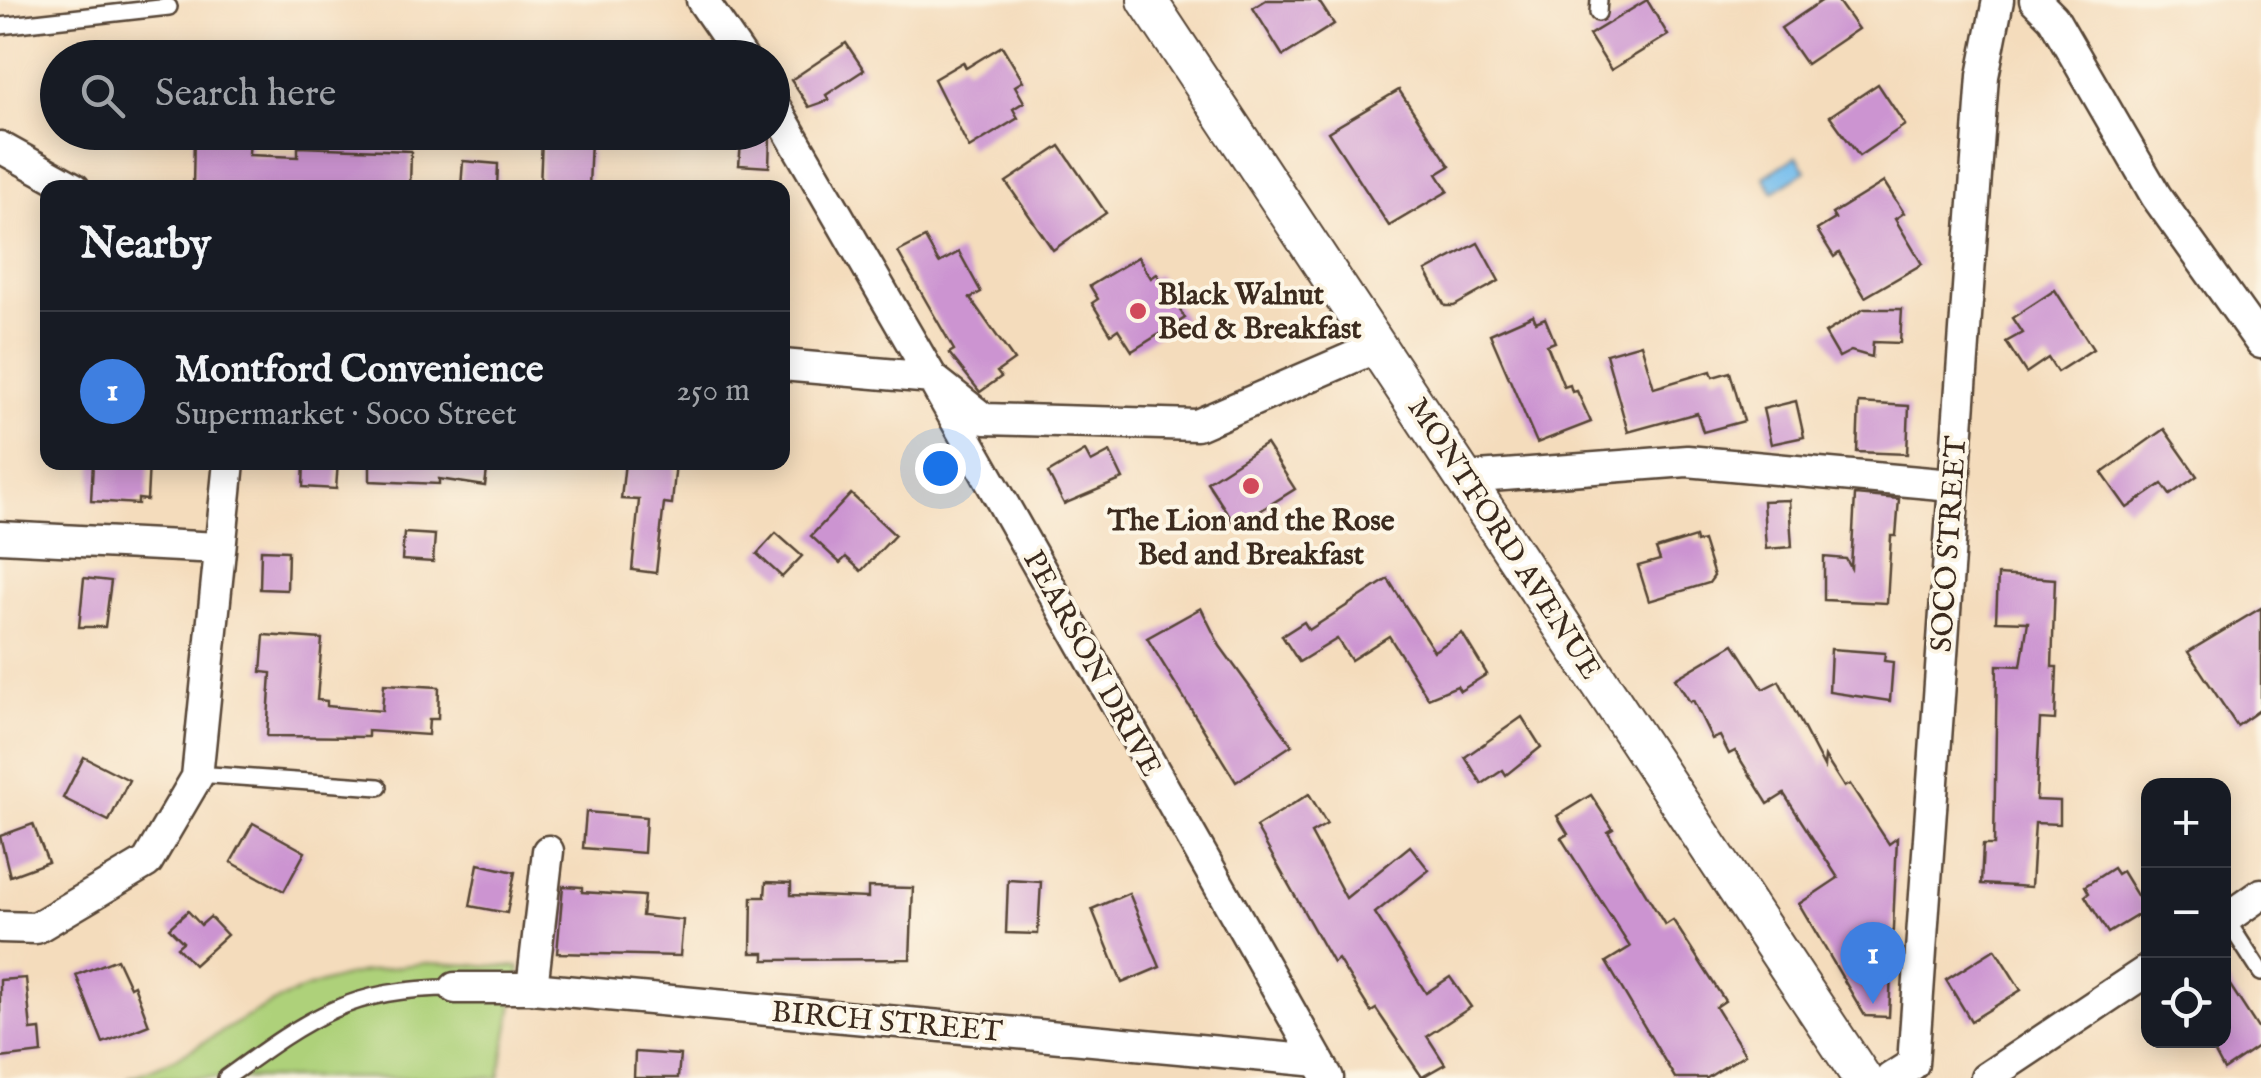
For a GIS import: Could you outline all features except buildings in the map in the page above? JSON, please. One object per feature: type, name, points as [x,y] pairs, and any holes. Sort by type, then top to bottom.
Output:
[{"type":"street","points":[[702,0],[730,40]]},
{"type":"street","name":"MONTFORD AVENUE","points":[[1147,0],[1862,1078]]},
{"type":"street","name":"SOCO STREET","points":[[1892,1078],[1913,1064],[1983,76],[1998,0]]},
{"type":"street","points":[[2035,0],[2053,18],[2156,196],[2261,343]]},
{"type":"street","name":"PEARSON DRIVE","points":[[790,133],[1323,1070]]},
{"type":"street","points":[[0,147],[60,180]]},
{"type":"street","points":[[790,366],[932,378],[984,419],[1198,425],[1378,346]]},
{"type":"street","points":[[1465,478],[1687,461],[1952,485]]},
{"type":"street","points":[[0,927],[36,928],[146,862],[197,774],[228,470]]},
{"type":"street","points":[[0,537],[219,548]]},
{"type":"street","points":[[532,988],[548,851]]},
{"type":"street","points":[[2231,915],[2261,894]]},
{"type":"street","points":[[1986,1078],[2141,975]]},
{"type":"street","name":"BIRCH STREET","points":[[455,988],[532,988],[1323,1070]]},
{"type":"lane","points":[[0,26],[169,7]]},
{"type":"lane","points":[[197,774],[378,788]]},
{"type":"lane","points":[[2231,928],[2261,973]]},
{"type":"lane","points":[[226,1078],[323,1011],[353,999],[407,988],[455,988]]},
{"type":"green space","points":[[427,963],[520,967],[499,1078],[127,1078],[170,1061],[308,987],[358,973]]},
{"type":"water","points":[[1797,156],[1806,171],[1773,192],[1764,177]]},
{"type":"place","name":"Black Walnut Bed & Breakfast","points":[[1138,311]]},
{"type":"place","name":"The Lion and the Rose Bed and Breakfast","points":[[1251,486]]},
{"type":"place","name":"Montford Convenience","points":[[1873,1004]]}]
